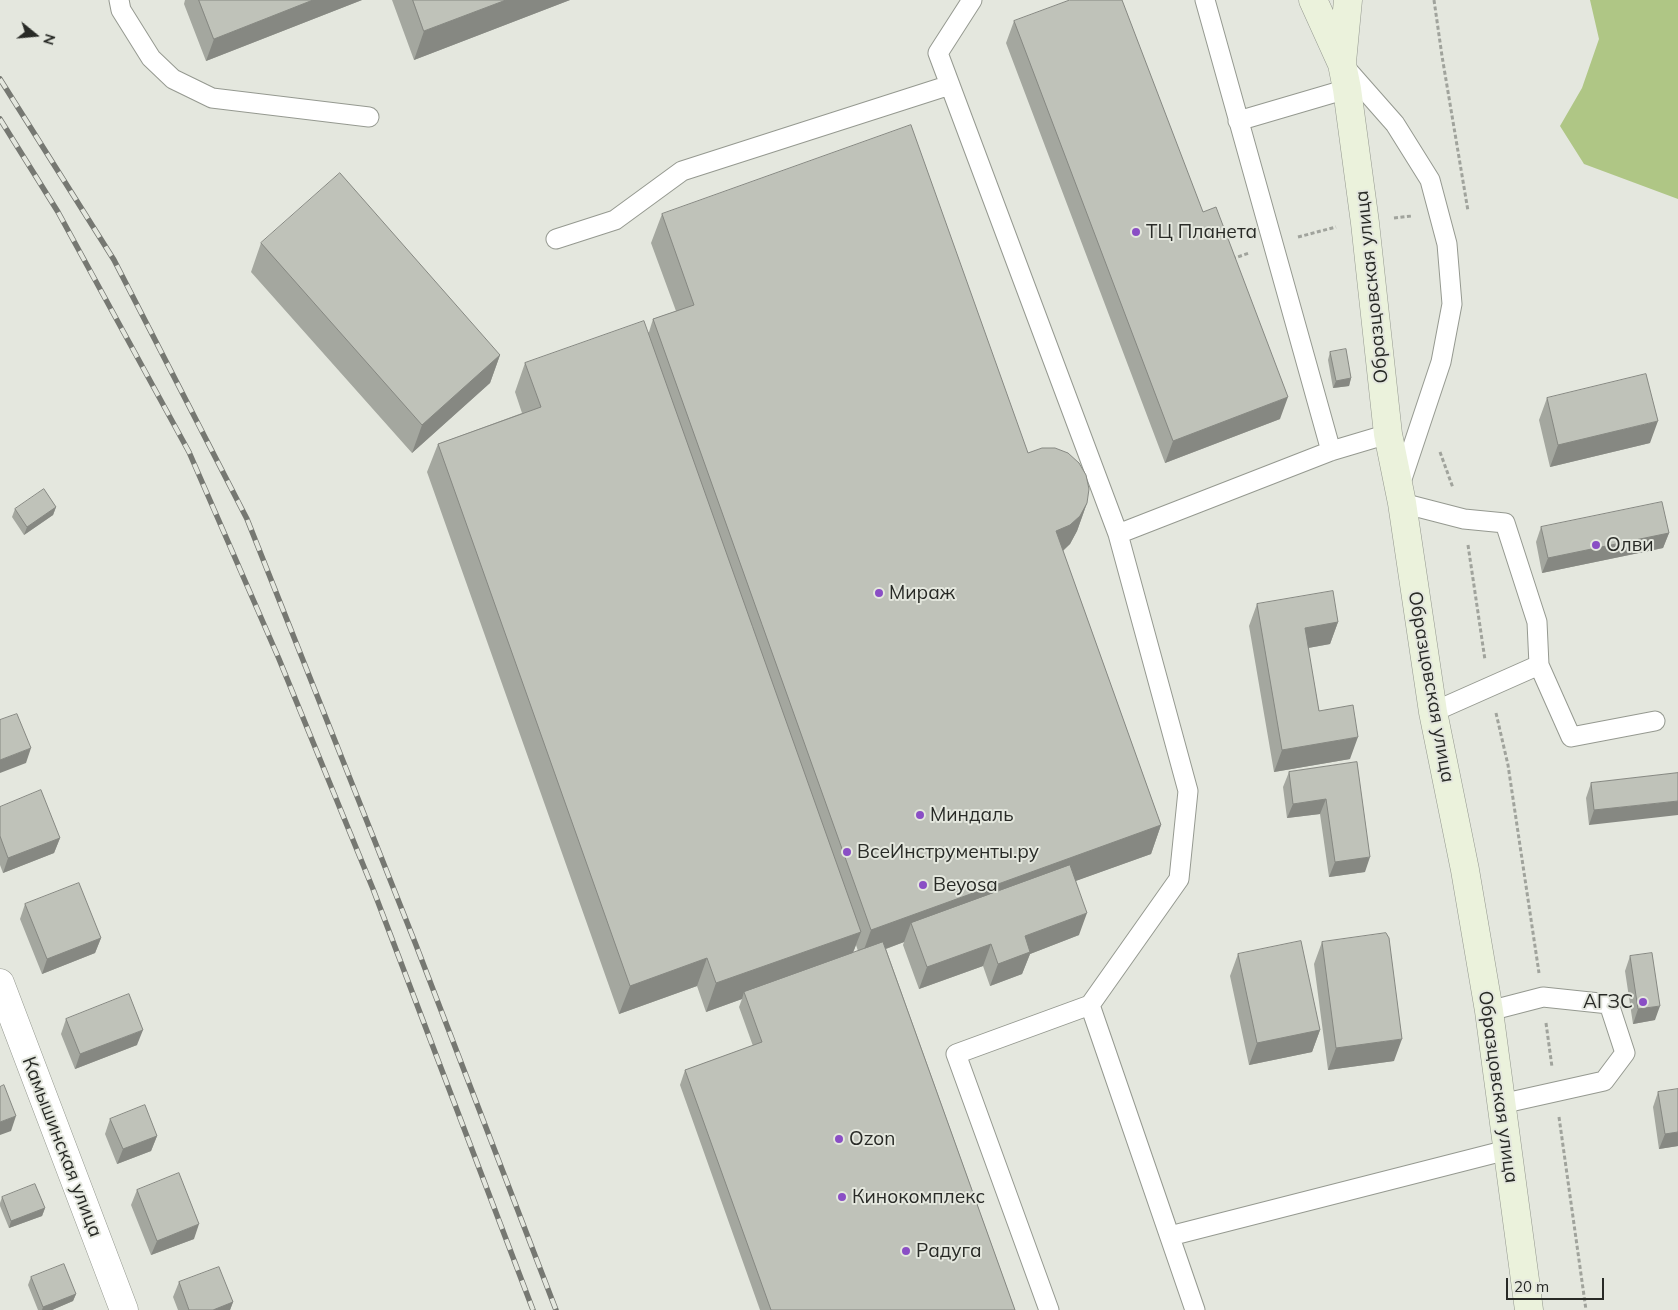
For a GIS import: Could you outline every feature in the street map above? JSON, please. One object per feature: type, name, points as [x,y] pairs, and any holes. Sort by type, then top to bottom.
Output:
[{"type":"main road","points":[[1313,0],[1345,76]]},
{"type":"main road","points":[[1345,76],[1348,0]]},
{"type":"main road","name":"Образцовская улица","points":[[1345,76],[1365,223],[1388,434],[1400,496],[1433,712],[1465,870],[1488,1012],[1529,1310]]},
{"type":"street","name":"Камышинская улица","points":[[0,983],[124,1310]]},
{"type":"lane","points":[[119,0],[121,10],[151,58],[173,79],[212,98],[369,117]]},
{"type":"lane","points":[[972,0],[938,53],[1118,534],[1188,791],[1179,879],[1090,1005],[956,1054],[1049,1310]]},
{"type":"lane","points":[[1205,0],[1331,451]]},
{"type":"lane","points":[[1238,121],[1345,76],[1395,124],[1430,180],[1447,244],[1452,304],[1441,362],[1400,496],[1464,519],[1505,523],[1537,622],[1539,665],[1571,737],[1655,721]]},
{"type":"lane","points":[[556,240],[615,220],[682,171],[950,85]]},
{"type":"lane","points":[[1118,534],[1331,451],[1388,434]]},
{"type":"lane","points":[[1433,712],[1539,665]]},
{"type":"lane","points":[[1488,1012],[1543,997],[1609,1004],[1625,1053],[1604,1081],[1501,1104]]},
{"type":"lane","points":[[1090,1005],[1195,1310]]},
{"type":"lane","points":[[1170,1236],[1507,1150]]},
{"type":"shaded area","points":[[1590,0],[1678,0],[1678,199],[1584,164],[1560,126],[1582,88],[1599,39]]},
{"type":"building","points":[[199,0],[313,0],[214,39]]},
{"type":"building","points":[[413,0],[506,0],[424,31]]},
{"type":"building","name":"ТЦ Планета","points":[[1070,0],[1122,0],[1203,212],[1216,207],[1288,397],[1173,441],[1014,21]]},
{"type":"building","points":[[911,125],[1028,453],[1042,448],[1055,448],[1068,453],[1079,463],[1086,475],[1089,489],[1087,503],[1080,516],[1070,525],[1056,531],[1161,825],[871,930],[653,319],[694,305],[662,214]]},
{"type":"building","points":[[340,173],[500,355],[422,425],[261,243]]},
{"type":"building","points":[[644,321],[861,932],[716,983],[707,958],[630,986],[438,444],[541,407],[525,363]]},
{"type":"building","points":[[1346,349],[1351,378],[1336,381],[1330,352]]},
{"type":"building","points":[[1646,374],[1658,421],[1558,445],[1547,398]]},
{"type":"building","points":[[44,489],[56,507],[27,527],[15,509]]},
{"type":"building","points":[[1662,502],[1669,533],[1548,558],[1541,527]]},
{"type":"building","points":[[1333,591],[1338,622],[1305,628],[1319,711],[1353,705],[1358,737],[1282,750],[1257,604]]},
{"type":"building","points":[[17,714],[31,748],[0,760],[0,720]]},
{"type":"building","points":[[1357,762],[1370,857],[1335,862],[1326,799],[1293,804],[1289,772]]},
{"type":"building","points":[[1678,773],[1678,801],[1594,810],[1591,783]]},
{"type":"building","points":[[41,790],[60,838],[8,858],[0,836],[0,807]]},
{"type":"building","points":[[1070,865],[1087,913],[1025,936],[1030,952],[998,964],[991,944],[927,967],[911,923]]},
{"type":"building","points":[[79,883],[101,938],[47,959],[25,904]]},
{"type":"building","points":[[1386,933],[1389,938],[1402,1039],[1336,1048],[1322,942]]},
{"type":"building","points":[[1301,941],[1320,1030],[1257,1043],[1238,954]]},
{"type":"building","name":"Кинокомплекс","points":[[883,942],[1015,1310],[771,1310],[685,1070],[762,1042],[744,992]]},
{"type":"building","points":[[1652,953],[1660,1006],[1638,1009],[1630,956]]},
{"type":"building","points":[[129,994],[143,1030],[80,1054],[66,1019]]},
{"type":"building","points":[[4,1085],[16,1116],[0,1122],[0,1087]]},
{"type":"building","points":[[1678,1089],[1678,1132],[1665,1134],[1658,1092]]},
{"type":"building","points":[[145,1105],[157,1136],[123,1149],[110,1119]]},
{"type":"building","points":[[179,1173],[199,1224],[157,1241],[137,1190]]},
{"type":"building","points":[[35,1184],[45,1208],[11,1221],[2,1197]]},
{"type":"building","points":[[64,1264],[76,1294],[43,1307],[31,1277]]},
{"type":"building","points":[[219,1267],[233,1302],[213,1310],[189,1310],[179,1282]]},
{"type":"railway","points":[[0,79],[114,260],[247,519],[416,945],[556,1310]]},
{"type":"railway","points":[[0,119],[58,212],[189,452],[279,659],[373,889],[533,1310]]},
{"type":"place","name":"ТЦ Планета","points":[[1136,232]]},
{"type":"place","name":"Олви","points":[[1596,545]]},
{"type":"place","name":"Мираж","points":[[879,593]]},
{"type":"place","name":"Миндаль","points":[[920,815]]},
{"type":"place","name":"ВсеИнструменты.ру","points":[[847,852]]},
{"type":"place","name":"Beyosa","points":[[923,885]]},
{"type":"place","name":"АГЗС","points":[[1643,1002]]},
{"type":"place","name":"Ozon","points":[[839,1139]]},
{"type":"place","name":"Кинокомплекс","points":[[842,1197]]},
{"type":"place","name":"Радуга","points":[[906,1251]]}]
